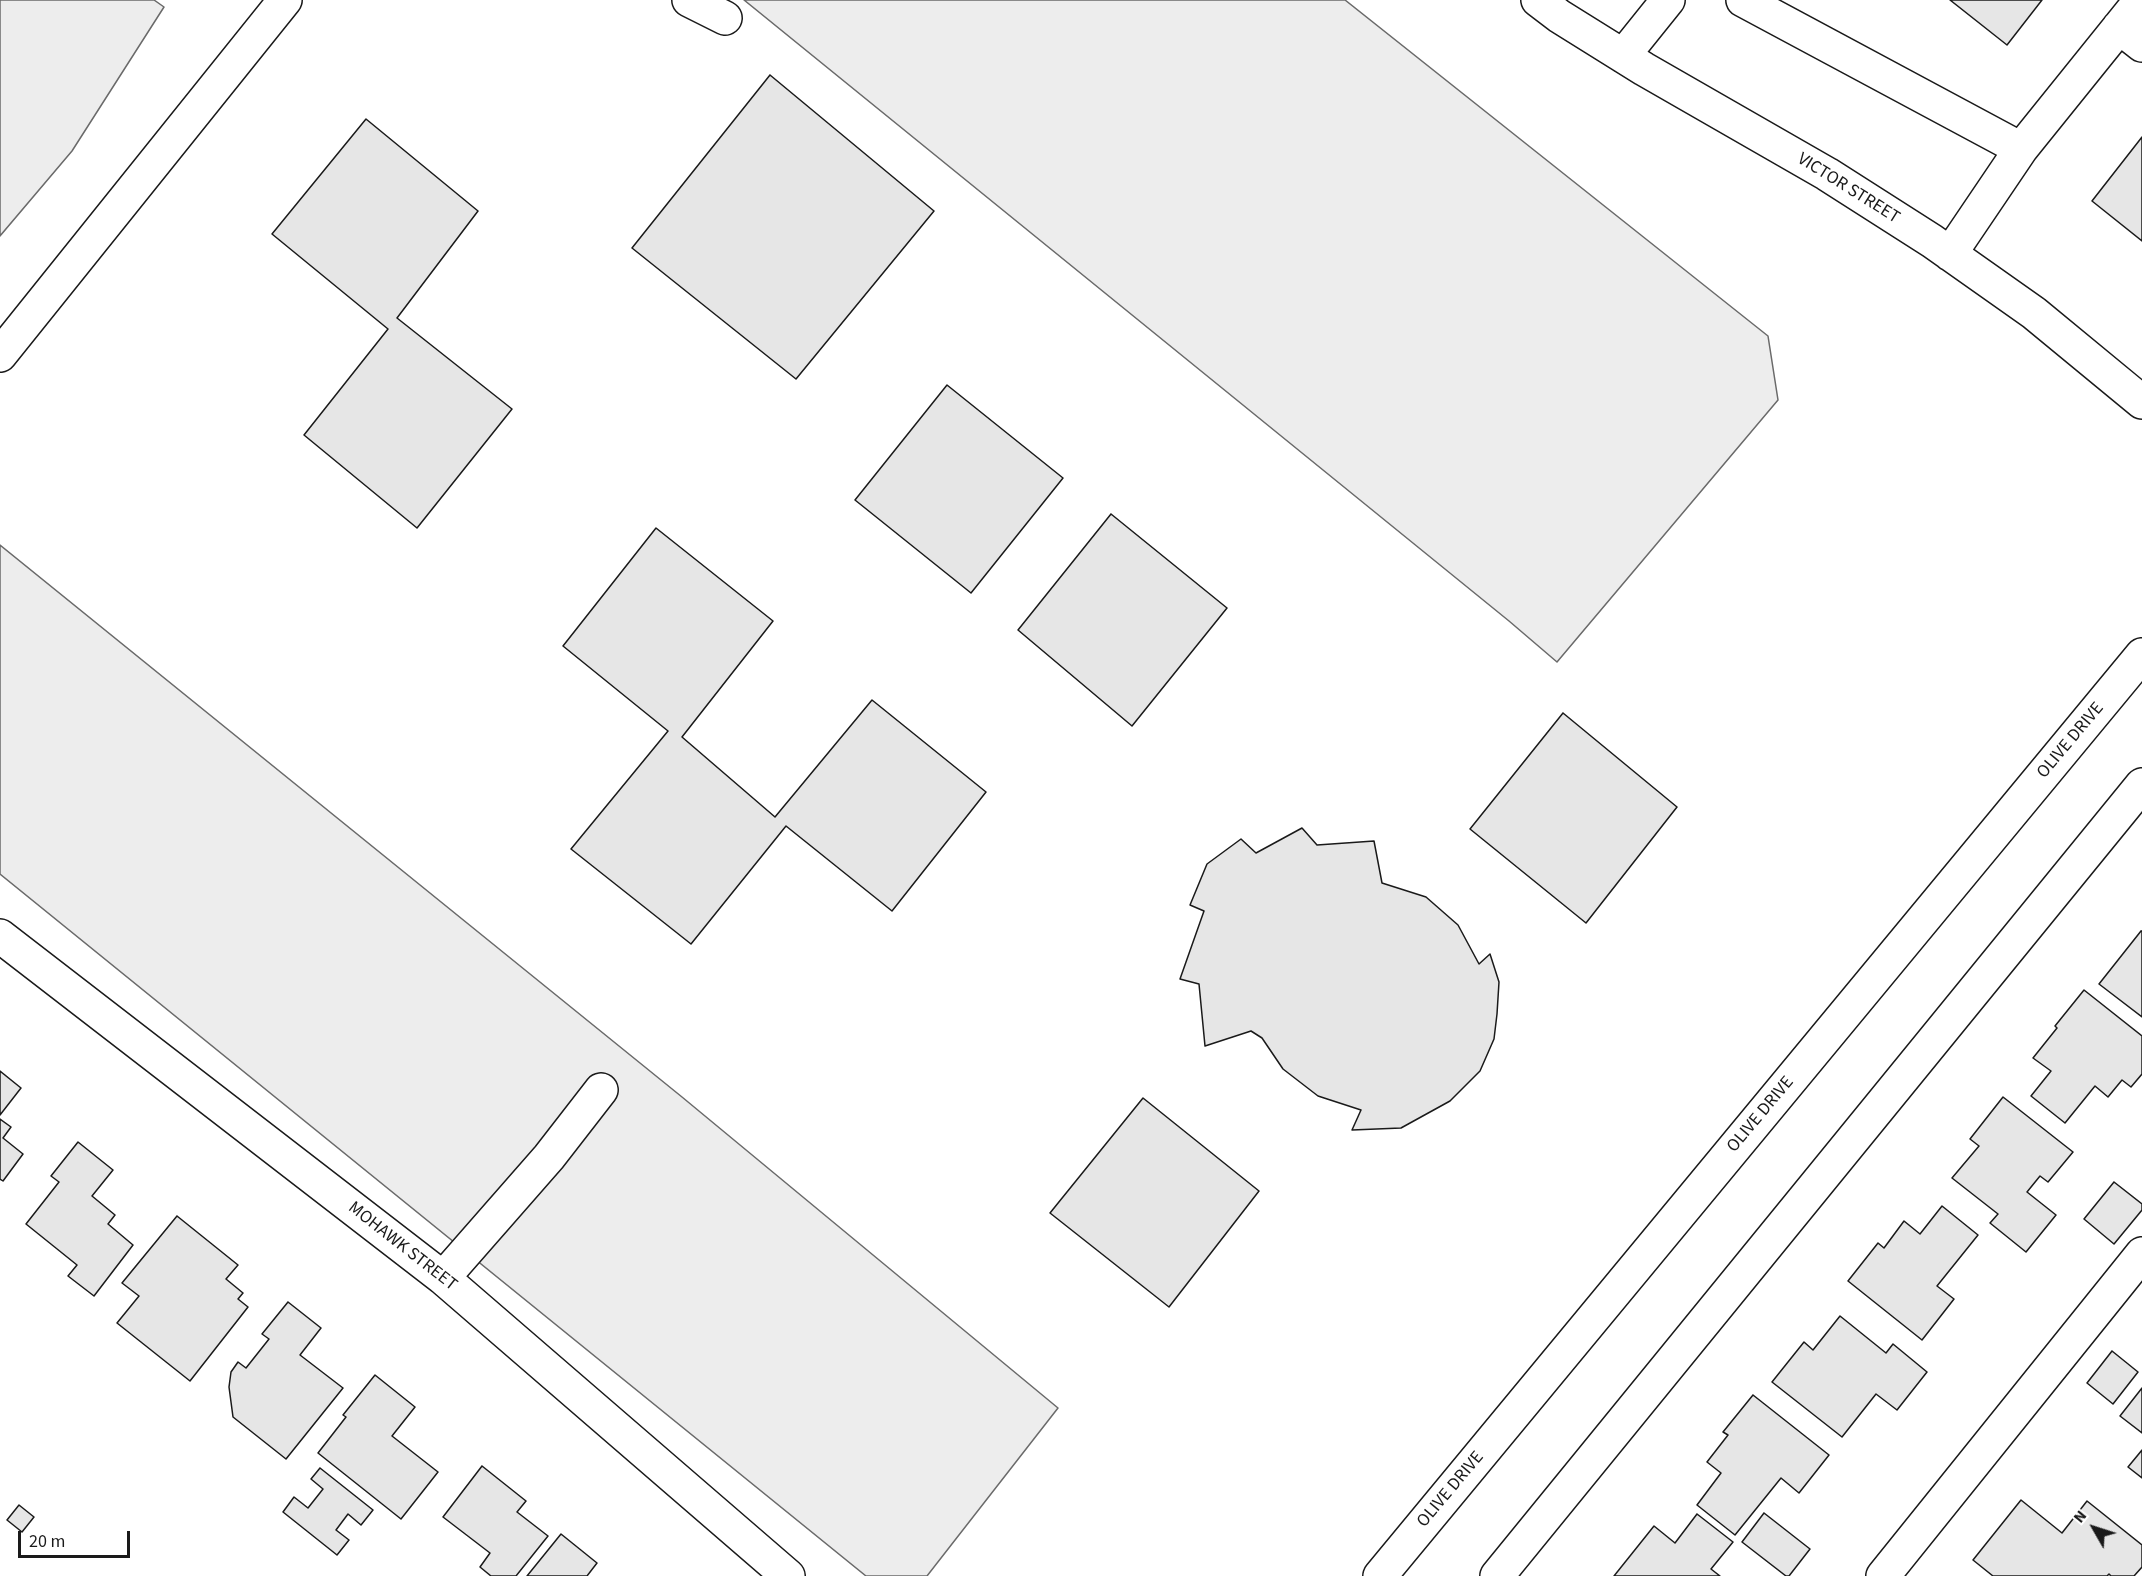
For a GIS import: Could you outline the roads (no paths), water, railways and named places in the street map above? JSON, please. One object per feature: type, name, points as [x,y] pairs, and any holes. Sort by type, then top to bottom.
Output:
[{"type":"main road","points":[[0,355],[285,0]]},
{"type":"main road","points":[[688,0],[725,18]]},
{"type":"main road","points":[[1623,56],[1668,0]]},
{"type":"main road","points":[[1743,0],[2021,149]]},
{"type":"main road","points":[[1950,254],[2021,149],[2131,36],[2141,0]]},
{"type":"main road","name":"VICTOR STREET","points":[[1557,5],[1623,56],[1827,174],[1950,254],[2034,314],[2142,402]]},
{"type":"main road","name":"OLIVE DRIVE","points":[[1380,1576],[2142,655]]},
{"type":"main road","points":[[1497,1576],[2142,785]]},
{"type":"main road","name":"MOHAWK STREET","points":[[0,936],[443,1278],[788,1576]]},
{"type":"main road","points":[[443,1278],[549,1157],[601,1090]]},
{"type":"main road","points":[[1882,1576],[2142,1254]]}]
